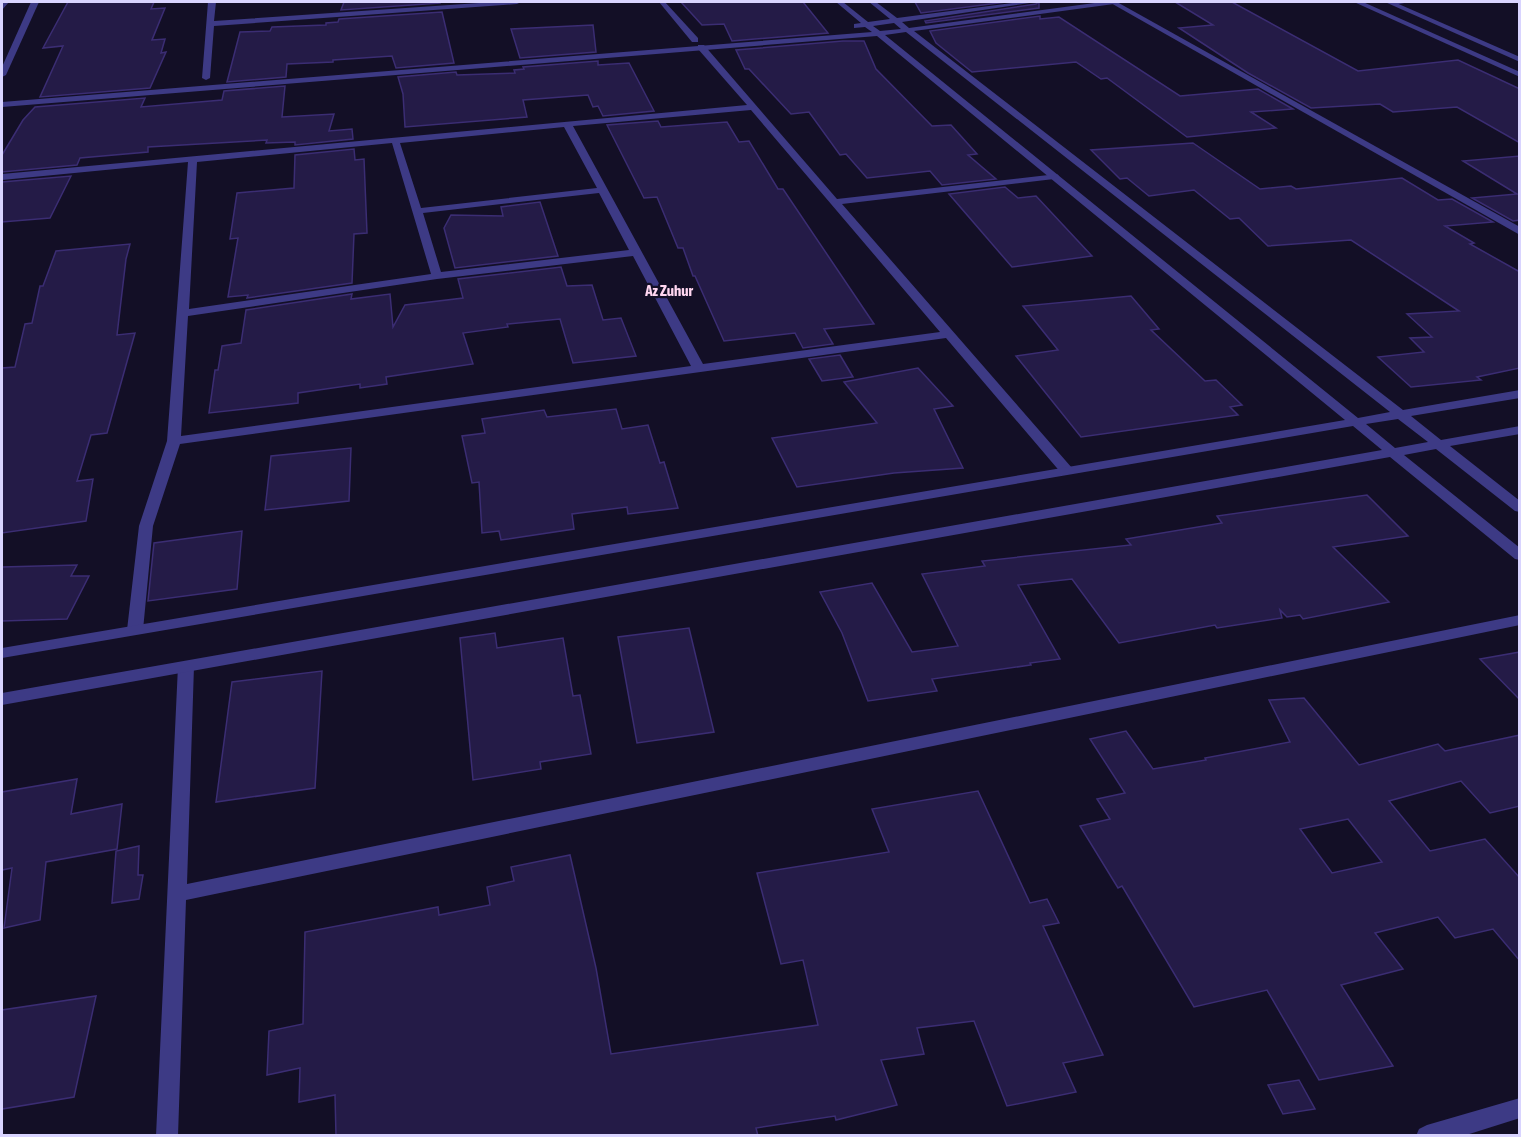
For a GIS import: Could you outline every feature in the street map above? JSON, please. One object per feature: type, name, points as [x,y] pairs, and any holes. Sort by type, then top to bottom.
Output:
[{"type":"street","points":[[2,8],[5,2]]},
{"type":"street","points":[[2,75],[35,2]]},
{"type":"street","points":[[206,78],[212,2]]},
{"type":"street","points":[[210,24],[490,2],[517,2]]},
{"type":"street","points":[[662,2],[1067,471]]},
{"type":"street","points":[[838,2],[1520,556]]},
{"type":"street","points":[[872,2],[1520,508]]},
{"type":"street","points":[[845,27],[1032,2]]},
{"type":"street","points":[[373,65],[878,34],[1114,2],[1520,232]]},
{"type":"street","points":[[1358,2],[1520,75]]},
{"type":"street","points":[[1391,2],[1406,2]]},
{"type":"street","points":[[1391,2],[1520,60]]},
{"type":"street","points":[[2,105],[698,44],[799,31]]},
{"type":"street","points":[[194,79],[218,78]]},
{"type":"street","points":[[2,177],[753,107]]},
{"type":"street","points":[[567,124],[699,369]]},
{"type":"street","points":[[395,140],[437,276]]},
{"type":"street","points":[[135,630],[146,526],[174,441],[193,159]]},
{"type":"street","points":[[835,202],[1054,176]]},
{"type":"street","points":[[417,212],[603,190]]},
{"type":"street","points":[[182,313],[437,276],[636,252]]},
{"type":"street","points":[[174,441],[949,334]]},
{"type":"street","points":[[2,653],[1520,394]]},
{"type":"street","points":[[2,699],[1520,430]]},
{"type":"street","points":[[177,894],[1520,620]]},
{"type":"street","points":[[167,1136],[186,666]]},
{"type":"street","points":[[1427,1136],[1520,1108]]},
{"type":"building","points":[[68,2],[154,2],[151,9],[165,8],[152,40],[165,39],[161,53],[166,52],[150,88],[40,97],[63,46],[43,48]]},
{"type":"building","points":[[344,2],[440,2],[440,3],[341,10]]},
{"type":"building","points":[[681,2],[803,2],[828,33],[732,41],[724,24],[702,25]]},
{"type":"building","points":[[915,2],[1006,2],[921,13]]},
{"type":"building","points":[[1039,2],[1039,8],[926,23],[925,21],[1036,4]]},
{"type":"building","points":[[1175,2],[1232,2],[1358,71],[1458,60],[1520,89],[1520,143],[1457,107],[1393,112],[1380,104],[1311,108],[1248,73],[1179,28],[1213,25]]},
{"type":"building","points":[[442,12],[454,63],[396,68],[392,56],[333,60],[333,62],[287,64],[286,77],[227,82],[240,32],[270,31],[272,27],[326,25],[326,23],[338,22],[339,19]]},
{"type":"building","points":[[1040,16],[1040,19],[1059,17],[1180,96],[1258,89],[1293,109],[1251,112],[1276,128],[1187,137],[1107,78],[1101,79],[1076,62],[972,72],[936,43],[930,31]]},
{"type":"building","points":[[593,25],[596,52],[520,58],[511,29]]},
{"type":"building","points":[[864,41],[876,69],[932,126],[951,125],[977,154],[968,155],[996,179],[942,185],[930,171],[867,178],[846,154],[840,155],[809,112],[791,114],[749,69],[745,69],[736,50]]},
{"type":"building","points":[[598,61],[598,65],[629,63],[654,111],[603,116],[598,106],[593,107],[588,95],[523,100],[527,117],[405,127],[403,94],[398,77],[456,72],[457,75],[515,73],[514,70],[524,69],[523,67]]},
{"type":"building","points":[[285,86],[282,117],[334,114],[329,131],[352,129],[353,139],[295,145],[295,142],[266,143],[267,140],[148,147],[148,152],[80,158],[77,165],[2,172],[2,155],[23,120],[35,107],[145,98],[141,107],[222,100],[224,91]]},
{"type":"building","points":[[658,121],[661,127],[727,122],[739,142],[749,141],[778,189],[783,189],[874,324],[824,329],[833,344],[803,348],[795,333],[724,341],[695,276],[693,276],[683,248],[678,248],[657,197],[644,198],[607,125]]},
{"type":"building","points":[[1193,143],[1260,189],[1291,186],[1296,189],[1402,178],[1438,200],[1452,199],[1493,222],[1445,226],[1474,243],[1470,244],[1520,272],[1520,368],[1477,377],[1481,380],[1411,387],[1378,357],[1424,352],[1410,338],[1432,337],[1407,314],[1459,311],[1351,240],[1268,246],[1239,218],[1230,219],[1194,190],[1149,196],[1127,178],[1120,179],[1091,150]]},
{"type":"building","points":[[354,149],[355,160],[364,159],[367,233],[354,234],[352,283],[247,298],[248,295],[228,297],[238,238],[230,239],[237,193],[294,188],[295,155]]},
{"type":"building","points":[[1520,156],[1520,220],[1513,221],[1472,198],[1517,194],[1463,161]]},
{"type":"building","points":[[71,176],[50,218],[2,222],[2,182]]},
{"type":"building","points":[[1005,187],[1018,198],[1036,196],[1092,256],[1012,267],[949,194]]},
{"type":"building","points":[[540,202],[558,256],[455,268],[444,228],[451,215],[503,216],[501,207]]},
{"type":"building","points":[[130,244],[126,259],[117,335],[135,333],[107,433],[91,435],[77,481],[93,479],[86,521],[2,533],[2,368],[15,367],[25,324],[32,323],[40,286],[43,286],[56,251]]},
{"type":"building","points":[[561,267],[567,286],[592,285],[603,320],[621,318],[636,356],[573,363],[560,319],[507,324],[508,327],[463,333],[473,364],[386,377],[387,384],[360,388],[360,384],[298,393],[298,403],[209,413],[215,370],[218,370],[222,346],[241,343],[246,310],[352,294],[351,299],[390,294],[393,327],[405,305],[463,298],[458,279]]},
{"type":"building","points":[[1131,296],[1159,329],[1151,330],[1205,381],[1216,380],[1242,405],[1230,407],[1238,415],[1081,437],[1016,356],[1058,350],[1023,306]]},
{"type":"building","points":[[840,355],[853,377],[822,381],[809,359]]},
{"type":"building","points":[[918,368],[953,406],[934,409],[963,468],[894,473],[797,487],[772,438],[877,423],[844,382]]},
{"type":"building","points":[[616,409],[622,429],[648,425],[660,463],[664,462],[678,508],[628,514],[627,507],[572,514],[574,529],[501,540],[499,531],[482,533],[479,482],[472,483],[462,436],[485,433],[482,419],[544,410],[547,417]]},
{"type":"building","points":[[351,448],[349,501],[265,510],[271,456]]},
{"type":"building","points":[[1367,495],[1408,536],[1333,547],[1389,602],[1303,619],[1300,615],[1287,617],[1280,610],[1282,618],[1217,628],[1215,625],[1119,643],[1072,579],[1018,585],[1060,659],[932,679],[937,691],[868,701],[842,633],[820,592],[872,583],[912,652],[958,646],[922,574],[985,566],[982,561],[1131,545],[1126,539],[1222,523],[1217,516]]},
{"type":"building","points":[[242,531],[237,589],[148,601],[154,543]]},
{"type":"building","points":[[77,565],[71,576],[89,576],[67,619],[2,621],[2,567]]},
{"type":"building","points":[[689,628],[714,732],[637,743],[618,637]]},
{"type":"building","points":[[495,633],[497,648],[563,638],[573,696],[580,695],[591,754],[540,762],[541,769],[473,780],[460,638]]},
{"type":"building","points":[[1520,652],[1520,700],[1480,659]]},
{"type":"building","points":[[322,671],[315,788],[216,802],[232,682]]},
{"type":"building","points":[[1304,698],[1359,765],[1438,744],[1445,751],[1520,735],[1520,806],[1490,813],[1461,781],[1389,801],[1430,851],[1485,839],[1520,878],[1520,961],[1493,929],[1455,938],[1438,917],[1375,933],[1403,969],[1341,985],[1393,1066],[1319,1080],[1267,990],[1194,1007],[1122,886],[1118,888],[1080,826],[1110,819],[1097,799],[1125,793],[1090,739],[1126,731],[1153,769],[1290,742],[1269,700]],"holes":[[[1348,819],[1382,862],[1332,873],[1300,829]]]},
{"type":"building","points":[[77,779],[71,814],[122,804],[117,849],[46,862],[40,920],[4,928],[12,868],[2,870],[2,792]]},
{"type":"building","points":[[978,791],[1030,903],[1047,899],[1059,923],[1043,926],[1103,1055],[1063,1063],[1076,1092],[1007,1106],[974,1021],[917,1028],[924,1054],[881,1060],[897,1105],[836,1120],[835,1116],[756,1128],[758,1136],[336,1136],[335,1095],[299,1102],[300,1068],[267,1075],[269,1031],[303,1024],[305,932],[438,907],[439,915],[490,905],[487,887],[514,881],[511,867],[570,855],[596,968],[611,1054],[818,1025],[803,960],[781,964],[757,873],[889,852],[872,809]]},
{"type":"building","points":[[139,846],[138,875],[143,875],[139,899],[112,903],[116,851]]},
{"type":"building","points":[[96,996],[74,1097],[2,1109],[2,1010]]},
{"type":"building","points":[[1299,1080],[1315,1109],[1283,1114],[1268,1085]]},
{"type":"district","name":"Az Zuhur","points":[[669,291]]}]
